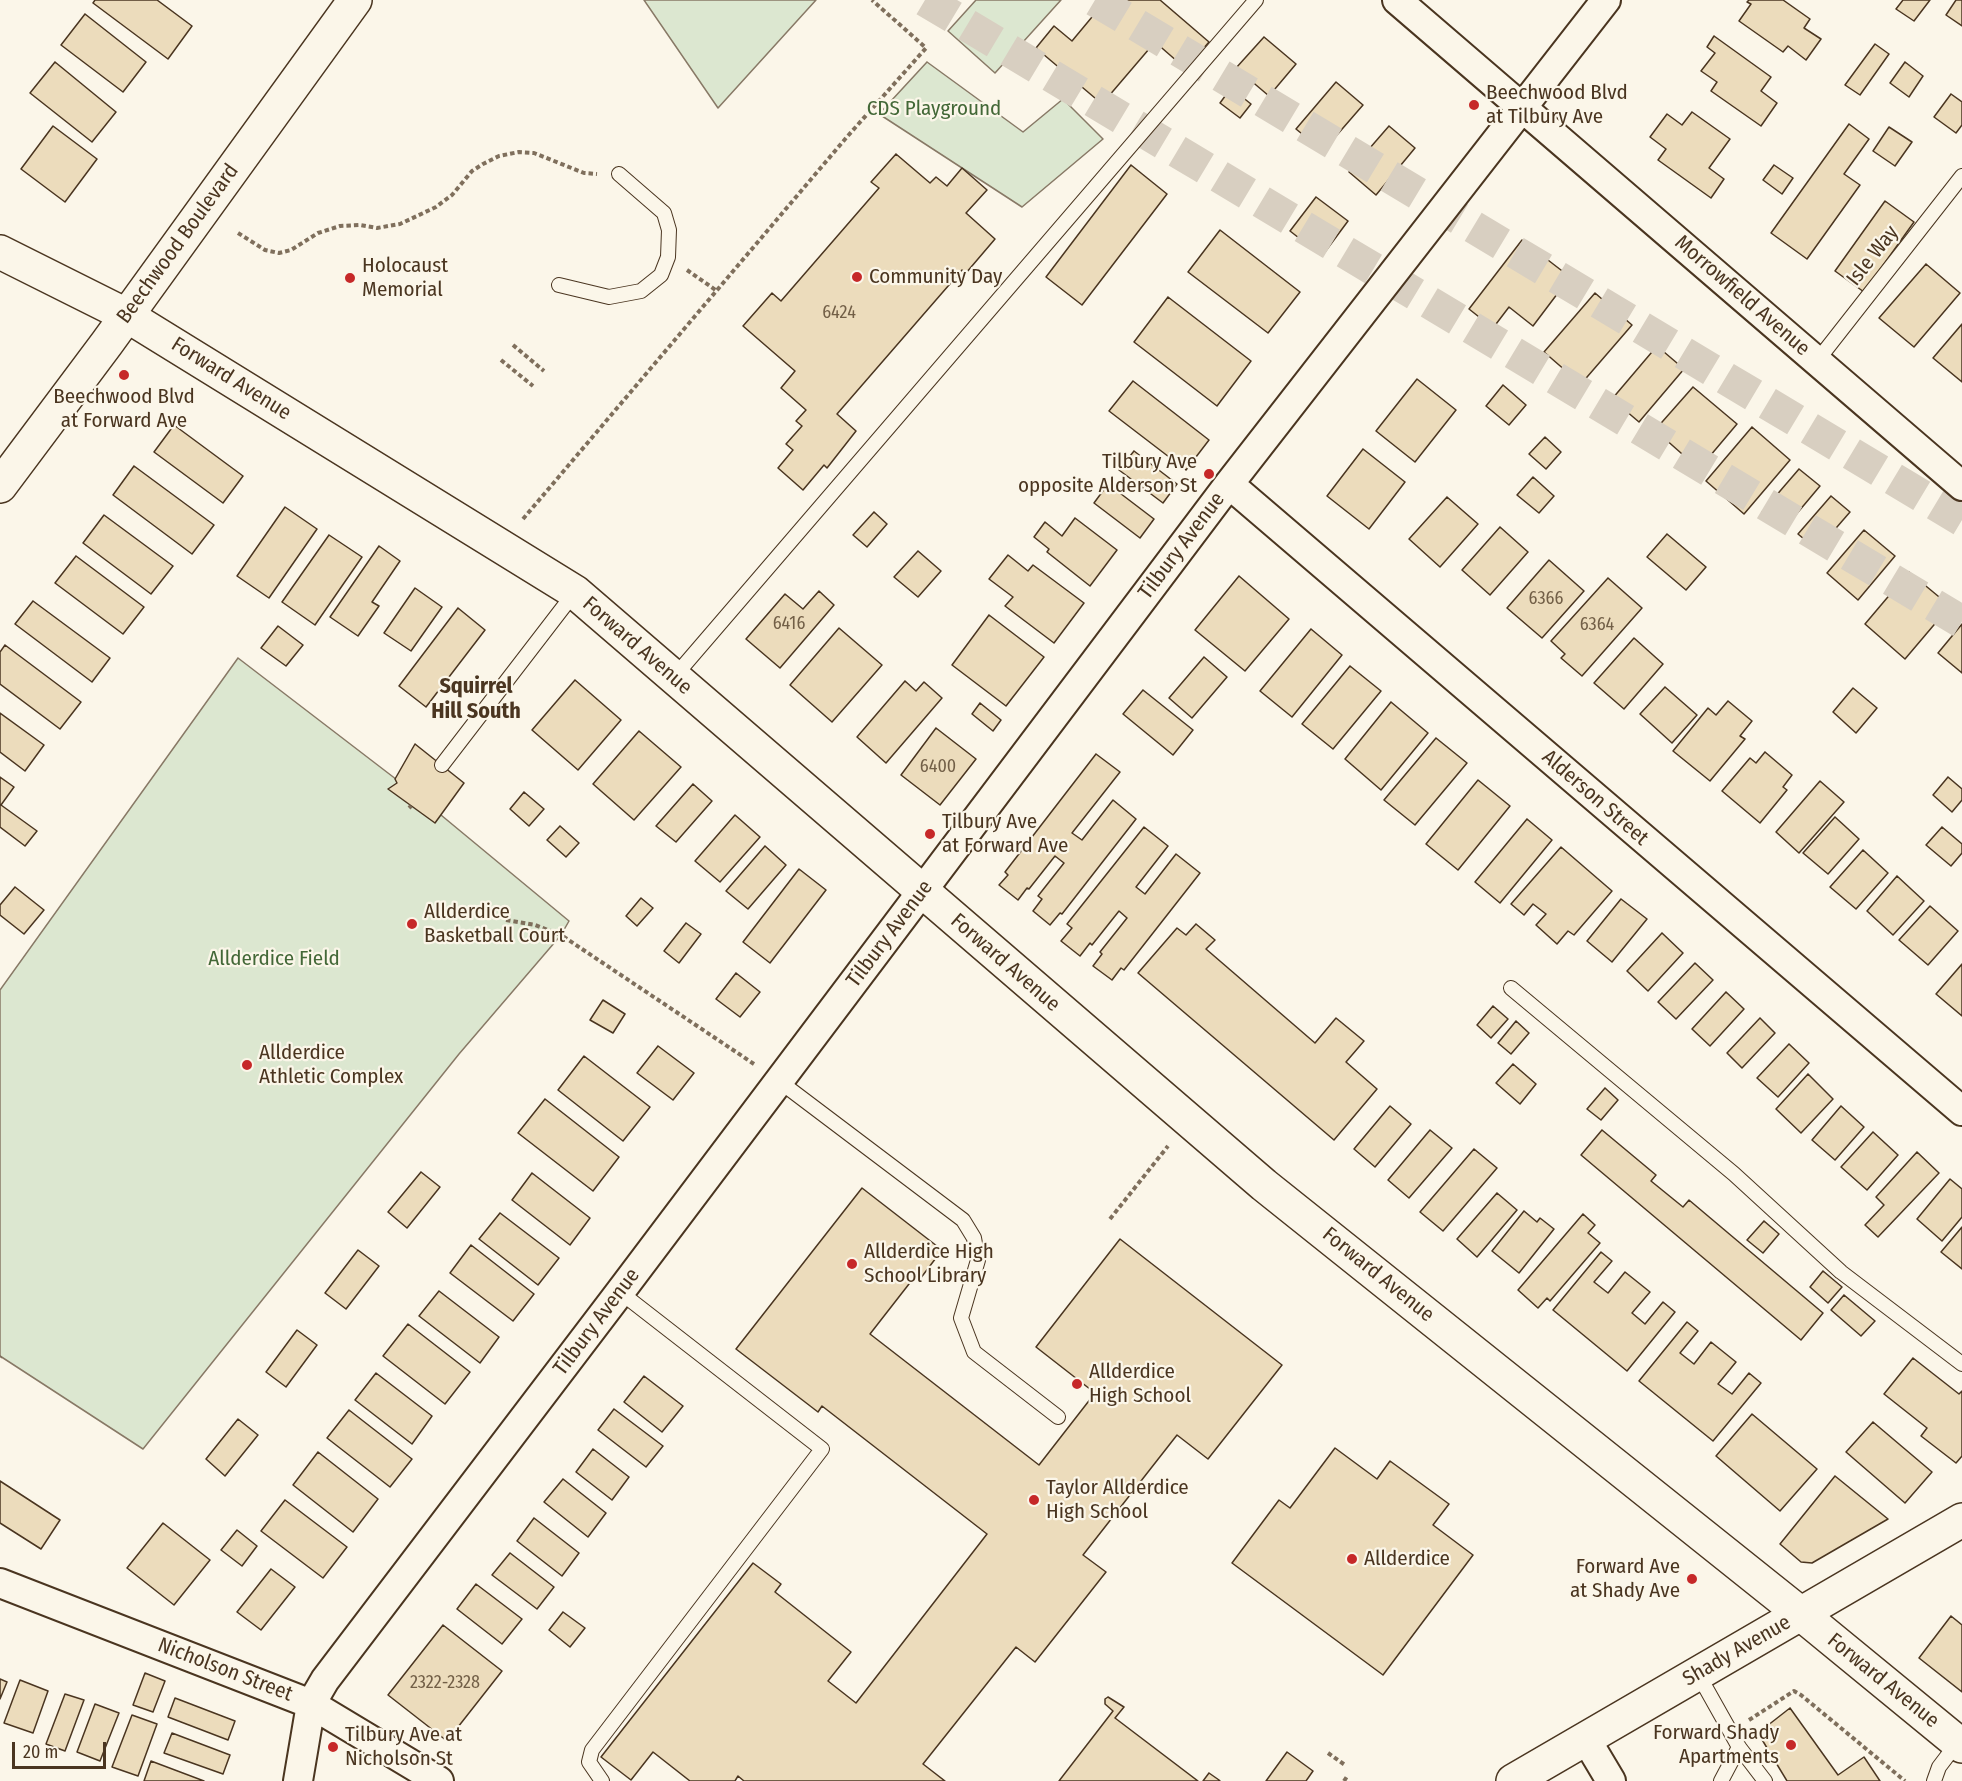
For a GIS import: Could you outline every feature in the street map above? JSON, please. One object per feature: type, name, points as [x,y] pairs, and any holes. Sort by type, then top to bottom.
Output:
[{"type":"main road","name":"Beechwood Boulevard","points":[[0,486],[356,0]]},
{"type":"main road","name":"Forward Avenue","points":[[0,252],[126,315],[575,592],[1264,1185],[1960,1744]]},
{"type":"main road","name":"Shady Avenue","points":[[1513,1781],[1962,1520]]},
{"type":"street","points":[[1398,0],[1523,106],[1606,0]]},
{"type":"street","name":"Morrowfield Avenue","points":[[1523,106],[1962,486]]},
{"type":"street","name":"Tilbury Avenue","points":[[298,1781],[311,1704],[325,1680],[1229,484],[1523,106]]},
{"type":"street","name":"Alderson Street","points":[[1229,484],[1962,1111]]},
{"type":"street","name":"Nicholson Street","points":[[0,1583],[311,1704],[439,1781]]},
{"type":"street","points":[[1586,1739],[1611,1781]]},
{"type":"lane","points":[[674,677],[1256,0]]},
{"type":"lane","points":[[559,285],[609,297],[641,291],[661,275],[668,257],[669,230],[664,213],[619,174]]},
{"type":"lane","name":"Isle Way","points":[[1817,361],[1962,176]]},
{"type":"lane","points":[[442,765],[575,592]]},
{"type":"lane","points":[[1511,987],[1734,1174],[1841,1272],[1962,1364]]},
{"type":"lane","points":[[779,1081],[963,1220],[974,1239],[978,1260],[961,1318],[974,1352],[1058,1417]]},
{"type":"lane","points":[[602,1781],[589,1762],[592,1750],[822,1449],[620,1292]]},
{"type":"lane","points":[[1698,1674],[1739,1747],[1765,1781]]},
{"type":"lane","points":[[1934,1781],[1939,1767],[1960,1744]]},
{"type":"lane","points":[[1721,1781],[1739,1747]]},
{"type":"path","points":[[523,519],[846,138],[926,48],[872,0]]},
{"type":"path","points":[[238,233],[265,250],[279,253],[291,250],[318,233],[340,225],[377,228],[400,224],[436,207],[452,195],[472,171],[483,164],[499,156],[519,152],[534,153],[584,173],[602,174]]},
{"type":"path","points":[[682,266],[717,291]]},
{"type":"path","points":[[513,345],[544,371]]},
{"type":"path","points":[[501,360],[533,386]]},
{"type":"path","points":[[506,920],[535,925],[561,935],[779,1081]]},
{"type":"path","points":[[1110,1219],[1168,1146]]},
{"type":"path","points":[[1730,1731],[1794,1691],[1905,1781]]},
{"type":"path","points":[[1328,1753],[1345,1766]]},
{"type":"path","points":[[1344,1781],[1348,1775]]},
{"type":"green space","points":[[644,0],[816,0],[718,108]]},
{"type":"green space","points":[[976,0],[1061,0],[995,73],[948,31]]},
{"type":"green space","name":"CDS Playground","points":[[927,62],[1023,132],[1063,99],[1103,139],[1022,207],[879,114]]},
{"type":"green space","name":"Allderdice Field","points":[[238,658],[418,796],[569,921],[561,935],[459,1054],[143,1449],[0,1356],[0,990]]},
{"type":"building","points":[[95,0],[157,0],[192,26],[168,59],[93,3]]},
{"type":"building","points":[[1103,0],[1160,0],[1209,42],[1186,69],[1155,42],[1102,104],[1036,48],[1054,26],[1072,41],[1102,5],[1100,3]]},
{"type":"building","points":[[1749,0],[1783,0],[1810,19],[1804,28],[1821,39],[1806,60],[1788,46],[1783,52],[1739,21],[1751,4],[1747,2]]},
{"type":"building","points":[[1903,0],[1930,0],[1914,21],[1896,9]]},
{"type":"building","points":[[1956,0],[1962,0],[1962,26],[1946,15]]},
{"type":"building","points":[[85,14],[146,62],[123,92],[61,45]]},
{"type":"building","points":[[1714,36],[1771,77],[1761,91],[1777,103],[1761,126],[1711,91],[1717,82],[1701,71],[1715,53],[1707,47]]},
{"type":"building","points":[[1264,37],[1296,64],[1269,96],[1236,68]]},
{"type":"building","points":[[1875,44],[1889,54],[1860,95],[1845,85]]},
{"type":"building","points":[[55,62],[116,112],[92,142],[30,93]]},
{"type":"building","points":[[1905,62],[1923,76],[1909,97],[1890,83]]},
{"type":"building","points":[[1336,82],[1363,105],[1323,151],[1296,129]]},
{"type":"building","points":[[1231,88],[1251,104],[1240,118],[1220,103]]},
{"type":"building","points":[[1951,94],[1962,102],[1962,125],[1956,133],[1934,117]]},
{"type":"building","points":[[1692,112],[1730,139],[1709,168],[1724,179],[1711,198],[1658,160],[1666,149],[1650,137],[1667,114],[1682,125]]},
{"type":"building","points":[[1849,124],[1869,139],[1844,174],[1860,185],[1807,259],[1771,233]]},
{"type":"building","points":[[53,126],[97,159],[65,202],[21,169]]},
{"type":"building","points":[[1389,126],[1415,148],[1376,195],[1349,172]]},
{"type":"building","points":[[1889,127],[1912,142],[1895,166],[1873,151]]},
{"type":"building","points":[[896,154],[930,183],[936,177],[947,186],[962,168],[987,190],[966,213],[995,239],[966,273],[962,270],[837,414],[856,431],[827,468],[824,465],[803,490],[778,468],[793,450],[786,444],[802,426],[796,421],[806,410],[781,388],[795,371],[743,326],[772,293],[781,301],[879,188],[871,182]]},
{"type":"building","points":[[1131,165],[1167,194],[1082,305],[1046,277]]},
{"type":"building","points":[[1774,165],[1793,178],[1782,194],[1763,180]]},
{"type":"building","points":[[1316,197],[1348,221],[1322,256],[1290,231]]},
{"type":"building","points":[[1885,201],[1914,222],[1864,292],[1835,271]]},
{"type":"building","points":[[1220,230],[1300,292],[1268,333],[1188,272]]},
{"type":"building","points":[[1522,240],[1570,277],[1533,326],[1509,307],[1493,328],[1469,309]]},
{"type":"building","points":[[1926,264],[1960,293],[1914,347],[1879,318]]},
{"type":"building","points":[[1595,293],[1632,325],[1581,384],[1544,352]]},
{"type":"building","points":[[1168,297],[1251,361],[1217,406],[1134,342]]},
{"type":"building","points":[[1962,324],[1962,382],[1933,358]]},
{"type":"building","points":[[1657,346],[1684,369],[1639,422],[1612,399]]},
{"type":"building","points":[[1417,379],[1456,410],[1415,462],[1376,431]]},
{"type":"building","points":[[1133,381],[1209,440],[1186,470],[1109,411]]},
{"type":"building","points":[[1503,385],[1526,405],[1509,425],[1486,406]]},
{"type":"building","points":[[1693,387],[1737,424],[1699,469],[1655,430]]},
{"type":"building","points":[[174,425],[243,476],[223,503],[154,452]]},
{"type":"building","points":[[1752,427],[1790,460],[1744,514],[1706,481]]},
{"type":"building","points":[[1545,437],[1561,452],[1546,469],[1529,454]]},
{"type":"building","points":[[1363,449],[1405,482],[1369,529],[1327,496]]},
{"type":"building","points":[[1134,451],[1177,484],[1163,503],[1119,470]]},
{"type":"building","points":[[134,466],[214,525],[192,554],[113,495]]},
{"type":"building","points":[[1799,469],[1820,486],[1783,530],[1762,512]]},
{"type":"building","points":[[1533,477],[1554,496],[1539,513],[1517,495]]},
{"type":"building","points":[[1108,484],[1154,519],[1140,538],[1094,503]]},
{"type":"building","points":[[1831,496],[1850,512],[1817,550],[1798,534]]},
{"type":"building","points":[[1447,497],[1478,524],[1440,567],[1409,539]]},
{"type":"building","points":[[285,507],[317,529],[269,598],[237,576]]},
{"type":"building","points":[[874,512],[887,524],[867,547],[853,535]]},
{"type":"building","points":[[104,515],[173,566],[151,594],[83,543]]},
{"type":"building","points":[[1075,518],[1117,550],[1090,586],[1047,552],[1049,549],[1034,537],[1045,522],[1062,536]]},
{"type":"building","points":[[1500,527],[1528,552],[1490,595],[1462,570]]},
{"type":"building","points":[[1864,530],[1895,556],[1858,600],[1827,573]]},
{"type":"building","points":[[1667,534],[1706,567],[1686,590],[1647,557]]},
{"type":"building","points":[[329,535],[362,557],[315,625],[282,602]]},
{"type":"building","points":[[379,546],[400,561],[372,602],[379,606],[358,636],[330,617]]},
{"type":"building","points":[[918,551],[941,571],[918,597],[894,577]]},
{"type":"building","points":[[1008,555],[1028,571],[1033,565],[1084,603],[1054,643],[1005,606],[1013,597],[989,579]]},
{"type":"building","points":[[76,556],[144,607],[123,634],[55,583]]},
{"type":"building","points":[[1549,560],[1584,591],[1542,638],[1507,608]]},
{"type":"building","points":[[1909,572],[1950,606],[1905,659],[1865,624]]},
{"type":"building","points":[[1239,576],[1289,619],[1245,671],[1195,630]]},
{"type":"building","points":[[1608,578],[1642,608],[1582,676],[1561,658],[1565,654],[1551,641]]},
{"type":"building","points":[[415,588],[442,607],[411,651],[384,633]]},
{"type":"building","points":[[819,591],[834,605],[780,668],[746,639],[785,594],[803,609]]},
{"type":"building","points":[[33,601],[110,658],[92,682],[15,624]]},
{"type":"building","points":[[458,608],[485,630],[426,707],[399,686]]},
{"type":"building","points":[[989,615],[1044,657],[1006,706],[952,665]]},
{"type":"building","points":[[1962,624],[1962,673],[1938,653]]},
{"type":"building","points":[[278,626],[303,645],[286,666],[261,648]]},
{"type":"building","points":[[839,628],[882,665],[832,722],[790,685]]},
{"type":"building","points":[[1311,629],[1342,655],[1292,717],[1260,691]]},
{"type":"building","points":[[1634,638],[1663,664],[1624,709],[1594,683]]},
{"type":"building","points":[[5,645],[81,702],[60,729],[0,684],[0,652]]},
{"type":"building","points":[[1204,657],[1227,677],[1192,718],[1169,698]]},
{"type":"building","points":[[1350,666],[1381,691],[1333,749],[1302,724]]},
{"type":"building","points":[[575,680],[621,720],[578,770],[532,730]]},
{"type":"building","points":[[905,681],[916,691],[924,682],[942,698],[886,763],[857,737]]},
{"type":"building","points":[[1665,687],[1697,715],[1672,743],[1640,714]]},
{"type":"building","points":[[1853,688],[1877,708],[1856,733],[1833,712]]},
{"type":"building","points":[[1143,690],[1193,730],[1173,755],[1123,714]]},
{"type":"building","points":[[1728,701],[1752,721],[1740,736],[1745,739],[1710,781],[1673,751],[1708,708],[1716,715]]},
{"type":"building","points":[[1391,702],[1428,733],[1381,790],[1345,759]]},
{"type":"building","points":[[980,703],[1001,720],[993,731],[972,714]]},
{"type":"building","points":[[0,713],[44,745],[25,771],[0,752]]},
{"type":"building","points":[[936,728],[976,759],[940,805],[901,775]]},
{"type":"building","points":[[639,731],[681,767],[634,820],[593,784]]},
{"type":"building","points":[[1436,738],[1467,763],[1415,825],[1384,800]]},
{"type":"building","points":[[415,744],[464,783],[435,823],[388,789],[397,783],[395,779]]},
{"type":"building","points":[[1765,752],[1792,775],[1783,787],[1787,790],[1760,823],[1722,791],[1750,758],[1756,763]]},
{"type":"building","points":[[1096,754],[1120,772],[1072,833],[1082,840],[1113,800],[1136,819],[1062,914],[1060,913],[1050,925],[1033,911],[1042,899],[1038,896],[1064,863],[1055,856],[1018,900],[999,885],[1008,875],[1005,872]]},
{"type":"building","points":[[0,777],[14,787],[1,805],[37,831],[25,846],[0,827]]},
{"type":"building","points":[[1948,777],[1962,789],[1962,800],[1952,812],[1933,795]]},
{"type":"building","points":[[1478,780],[1510,806],[1458,870],[1426,844]]},
{"type":"building","points":[[1820,781],[1844,802],[1799,853],[1776,832]]},
{"type":"building","points":[[693,784],[712,801],[676,842],[656,826]]},
{"type":"building","points":[[524,792],[544,809],[529,826],[510,809]]},
{"type":"building","points":[[735,815],[760,837],[720,882],[695,861]]},
{"type":"building","points":[[1835,817],[1859,839],[1828,874],[1803,853]]},
{"type":"building","points":[[1527,819],[1552,840],[1500,903],[1475,882]]},
{"type":"building","points":[[560,826],[579,843],[566,857],[547,840]]},
{"type":"building","points":[[1144,827],[1168,846],[1136,887],[1145,894],[1176,854],[1200,873],[1124,970],[1121,968],[1112,980],[1093,966],[1102,954],[1100,952],[1127,918],[1119,911],[1092,945],[1090,943],[1080,956],[1061,941],[1072,928],[1067,924]]},
{"type":"building","points":[[1942,827],[1962,844],[1962,853],[1951,866],[1926,845]]},
{"type":"building","points":[[765,846],[786,865],[748,909],[726,891]]},
{"type":"building","points":[[1561,847],[1612,891],[1574,935],[1568,931],[1557,944],[1536,925],[1546,914],[1533,904],[1524,915],[1511,904]]},
{"type":"building","points":[[1863,850],[1888,873],[1856,909],[1830,887]]},
{"type":"building","points":[[799,869],[826,890],[770,963],[743,942]]},
{"type":"building","points":[[1897,876],[1924,901],[1893,935],[1867,911]]},
{"type":"building","points":[[15,887],[44,910],[24,934],[0,915],[0,905]]},
{"type":"building","points":[[641,898],[653,908],[637,926],[626,916]]},
{"type":"building","points":[[1621,899],[1647,919],[1612,962],[1587,941]]},
{"type":"building","points":[[1930,906],[1958,931],[1928,965],[1899,940]]},
{"type":"building","points":[[686,923],[701,934],[679,963],[664,951]]},
{"type":"building","points":[[1196,924],[1215,940],[1206,949],[1315,1043],[1336,1018],[1364,1041],[1346,1062],[1377,1089],[1334,1140],[1138,973],[1177,928],[1186,935]]},
{"type":"building","points":[[1662,933],[1683,953],[1648,991],[1627,971]]},
{"type":"building","points":[[1695,963],[1713,980],[1676,1019],[1658,1002]]},
{"type":"building","points":[[1962,964],[1962,1016],[1936,994]]},
{"type":"building","points":[[736,973],[760,992],[740,1017],[716,999]]},
{"type":"building","points":[[1726,992],[1744,1009],[1710,1046],[1692,1029]]},
{"type":"building","points":[[603,1000],[625,1014],[613,1033],[590,1020]]},
{"type":"building","points":[[1493,1006],[1508,1019],[1491,1038],[1477,1025]]},
{"type":"building","points":[[1760,1018],[1775,1033],[1742,1068],[1727,1053]]},
{"type":"building","points":[[1516,1021],[1529,1033],[1511,1054],[1498,1043]]},
{"type":"building","points":[[1789,1044],[1809,1063],[1778,1097],[1757,1078]]},
{"type":"building","points":[[658,1046],[694,1073],[673,1100],[637,1073]]},
{"type":"building","points":[[584,1056],[650,1107],[623,1141],[558,1090]]},
{"type":"building","points":[[1513,1064],[1536,1084],[1520,1104],[1496,1083]]},
{"type":"building","points":[[1808,1074],[1833,1099],[1801,1133],[1776,1109]]},
{"type":"building","points":[[1605,1088],[1618,1100],[1601,1120],[1587,1109]]},
{"type":"building","points":[[545,1099],[619,1157],[593,1191],[518,1133]]},
{"type":"building","points":[[1390,1106],[1411,1124],[1375,1167],[1354,1149]]},
{"type":"building","points":[[1841,1106],[1864,1127],[1835,1160],[1812,1140]]},
{"type":"building","points":[[1430,1130],[1452,1148],[1409,1198],[1388,1180]]},
{"type":"building","points":[[1602,1130],[1656,1175],[1651,1181],[1683,1207],[1689,1200],[1823,1313],[1801,1340],[1581,1155]]},
{"type":"building","points":[[1873,1132],[1898,1155],[1867,1190],[1841,1167]]},
{"type":"building","points":[[1474,1149],[1497,1168],[1443,1231],[1420,1212]]},
{"type":"building","points":[[1917,1152],[1939,1173],[1878,1237],[1865,1225],[1884,1205],[1876,1197]]},
{"type":"building","points":[[421,1172],[440,1187],[407,1228],[388,1212]]},
{"type":"building","points":[[532,1173],[590,1218],[570,1245],[512,1200]]},
{"type":"building","points":[[1950,1179],[1962,1189],[1962,1217],[1942,1241],[1917,1219]]},
{"type":"building","name":"Taylor Allderdice High School","points":[[862,1188],[942,1250],[920,1279],[916,1275],[870,1334],[1039,1465],[1095,1393],[1036,1347],[1120,1239],[1282,1365],[1208,1459],[1177,1435],[1083,1555],[1106,1572],[1035,1662],[1016,1647],[923,1764],[945,1781],[744,1781],[738,1776],[735,1781],[690,1781],[653,1752],[631,1780],[601,1757],[753,1563],[781,1584],[775,1592],[851,1652],[828,1681],[856,1703],[987,1534],[822,1406],[818,1412],[736,1349]]},
{"type":"building","points":[[1497,1193],[1517,1210],[1477,1257],[1457,1239]]},
{"type":"building","points":[[1524,1211],[1537,1222],[1540,1218],[1554,1229],[1519,1273],[1492,1251]]},
{"type":"building","points":[[500,1213],[559,1258],[538,1285],[479,1239]]},
{"type":"building","points":[[1583,1214],[1595,1225],[1588,1233],[1600,1243],[1550,1301],[1547,1298],[1538,1308],[1518,1290]]},
{"type":"building","points":[[1764,1221],[1779,1234],[1763,1253],[1747,1240]]},
{"type":"building","points":[[1962,1227],[1962,1269],[1941,1252]]},
{"type":"building","points":[[471,1245],[534,1294],[513,1321],[450,1273]]},
{"type":"building","points":[[358,1250],[379,1266],[346,1309],[325,1293]]},
{"type":"building","points":[[1601,1252],[1612,1261],[1594,1282],[1608,1293],[1625,1272],[1650,1292],[1632,1313],[1645,1324],[1663,1302],[1675,1312],[1627,1371],[1553,1310]]},
{"type":"building","points":[[1823,1271],[1842,1287],[1828,1303],[1810,1287]]},
{"type":"building","points":[[439,1291],[499,1337],[480,1363],[419,1316]]},
{"type":"building","points":[[1844,1295],[1875,1321],[1861,1336],[1831,1310]]},
{"type":"building","points":[[1687,1322],[1698,1331],[1680,1353],[1694,1364],[1711,1342],[1736,1362],[1718,1384],[1732,1394],[1749,1373],[1761,1383],[1713,1441],[1639,1381]]},
{"type":"building","points":[[408,1324],[470,1372],[445,1404],[383,1356]]},
{"type":"building","points":[[297,1330],[317,1345],[286,1387],[266,1372]]},
{"type":"building","points":[[1913,1358],[1959,1394],[1962,1391],[1962,1456],[1956,1463],[1921,1436],[1927,1428],[1884,1394]]},
{"type":"building","points":[[376,1373],[432,1416],[412,1444],[355,1400]]},
{"type":"building","points":[[644,1376],[683,1406],[662,1432],[624,1402]]},
{"type":"building","points":[[614,1409],[663,1446],[646,1467],[598,1430]]},
{"type":"building","points":[[349,1410],[412,1459],[390,1487],[327,1438]]},
{"type":"building","points":[[1752,1414],[1817,1469],[1780,1511],[1716,1456]]},
{"type":"building","points":[[238,1419],[258,1435],[225,1476],[206,1459]]},
{"type":"building","points":[[1873,1422],[1932,1472],[1905,1503],[1846,1452]]},
{"type":"building","name":"Allderdice","points":[[1335,1448],[1377,1479],[1390,1461],[1449,1504],[1433,1525],[1473,1555],[1383,1675],[1232,1563],[1279,1500],[1290,1508]]},
{"type":"building","points":[[593,1449],[629,1477],[612,1500],[576,1472]]},
{"type":"building","points":[[318,1452],[378,1499],[353,1532],[293,1485]]},
{"type":"building","points":[[1835,1476],[1888,1519],[1812,1563],[1801,1562],[1780,1544]]},
{"type":"building","points":[[563,1479],[606,1513],[588,1537],[544,1502]]},
{"type":"building","points":[[0,1481],[60,1520],[41,1549],[0,1523]]},
{"type":"building","points":[[285,1500],[347,1547],[323,1578],[261,1531]]},
{"type":"building","points":[[534,1518],[579,1553],[562,1576],[517,1541]]},
{"type":"building","points":[[163,1523],[210,1560],[174,1605],[127,1568]]},
{"type":"building","points":[[237,1530],[257,1546],[242,1566],[221,1550]]},
{"type":"building","points":[[510,1553],[554,1587],[537,1609],[492,1575]]},
{"type":"building","points":[[271,1569],[295,1587],[261,1630],[237,1612]]},
{"type":"building","points":[[476,1584],[522,1619],[502,1644],[457,1609]]},
{"type":"building","points":[[563,1612],[585,1628],[570,1647],[549,1630]]},
{"type":"building","points":[[1951,1616],[1962,1625],[1962,1692],[1919,1658]]},
{"type":"building","points":[[443,1625],[502,1671],[447,1741],[388,1695]]},
{"type":"building","points":[[145,1673],[165,1681],[153,1712],[133,1705]]},
{"type":"building","points":[[0,1679],[7,1682],[0,1699]]},
{"type":"building","points":[[20,1680],[48,1691],[33,1733],[4,1723]]},
{"type":"building","points":[[65,1694],[84,1700],[65,1751],[46,1744]]},
{"type":"building","points":[[1108,1697],[1124,1707],[1115,1718],[1198,1781],[1059,1781],[1113,1711],[1105,1704],[1105,1699]]},
{"type":"building","points":[[175,1698],[235,1721],[228,1740],[168,1717]]},
{"type":"building","points":[[95,1704],[119,1713],[100,1761],[77,1752]]},
{"type":"building","name":"Forward Shady Apartments","points":[[1790,1708],[1838,1775],[1864,1757],[1880,1781],[1787,1781],[1758,1733]]},
{"type":"building","points":[[132,1715],[157,1724],[138,1776],[112,1767]]},
{"type":"building","points":[[172,1733],[230,1755],[223,1774],[164,1753]]},
{"type":"building","points":[[1287,1752],[1313,1771],[1306,1781],[1266,1781]]},
{"type":"building","points":[[151,1761],[204,1781],[144,1781]]},
{"type":"building","points":[[1209,1773],[1219,1780],[1220,1781],[1203,1781]]},
{"type":"tunnel","points":[[925,0],[1962,622]]},
{"type":"tunnel","points":[[1095,0],[1962,520]]},
{"type":"place","name":"Beechwood Blvd at Tilbury Ave","points":[[1474,105]]},
{"type":"place","name":"Community Day","points":[[857,277]]},
{"type":"place","name":"Holocaust Memorial","points":[[350,278]]},
{"type":"place","name":"Beechwood Blvd at Forward Ave","points":[[124,375]]},
{"type":"place","name":"Tilbury Ave opposite Alderson St","points":[[1209,474]]},
{"type":"place","name":"Tilbury Ave at Forward Ave","points":[[930,834]]},
{"type":"place","name":"Allderdice Basketball Court","points":[[412,924]]},
{"type":"place","name":"Allderdice Athletic Complex","points":[[247,1065]]},
{"type":"place","name":"Allderdice High School Library","points":[[852,1264]]},
{"type":"place","name":"Allderdice High School","points":[[1077,1384]]},
{"type":"place","name":"Taylor Allderdice High School","points":[[1034,1500]]},
{"type":"place","name":"Allderdice","points":[[1352,1559]]},
{"type":"place","name":"Forward Ave at Shady Ave","points":[[1692,1579]]},
{"type":"place","name":"Forward Shady Apartments","points":[[1791,1745]]},
{"type":"place","name":"Tilbury Ave at Nicholson St","points":[[333,1747]]},
{"type":"district","name":"Squirrel Hill South","points":[[476,700]]}]
